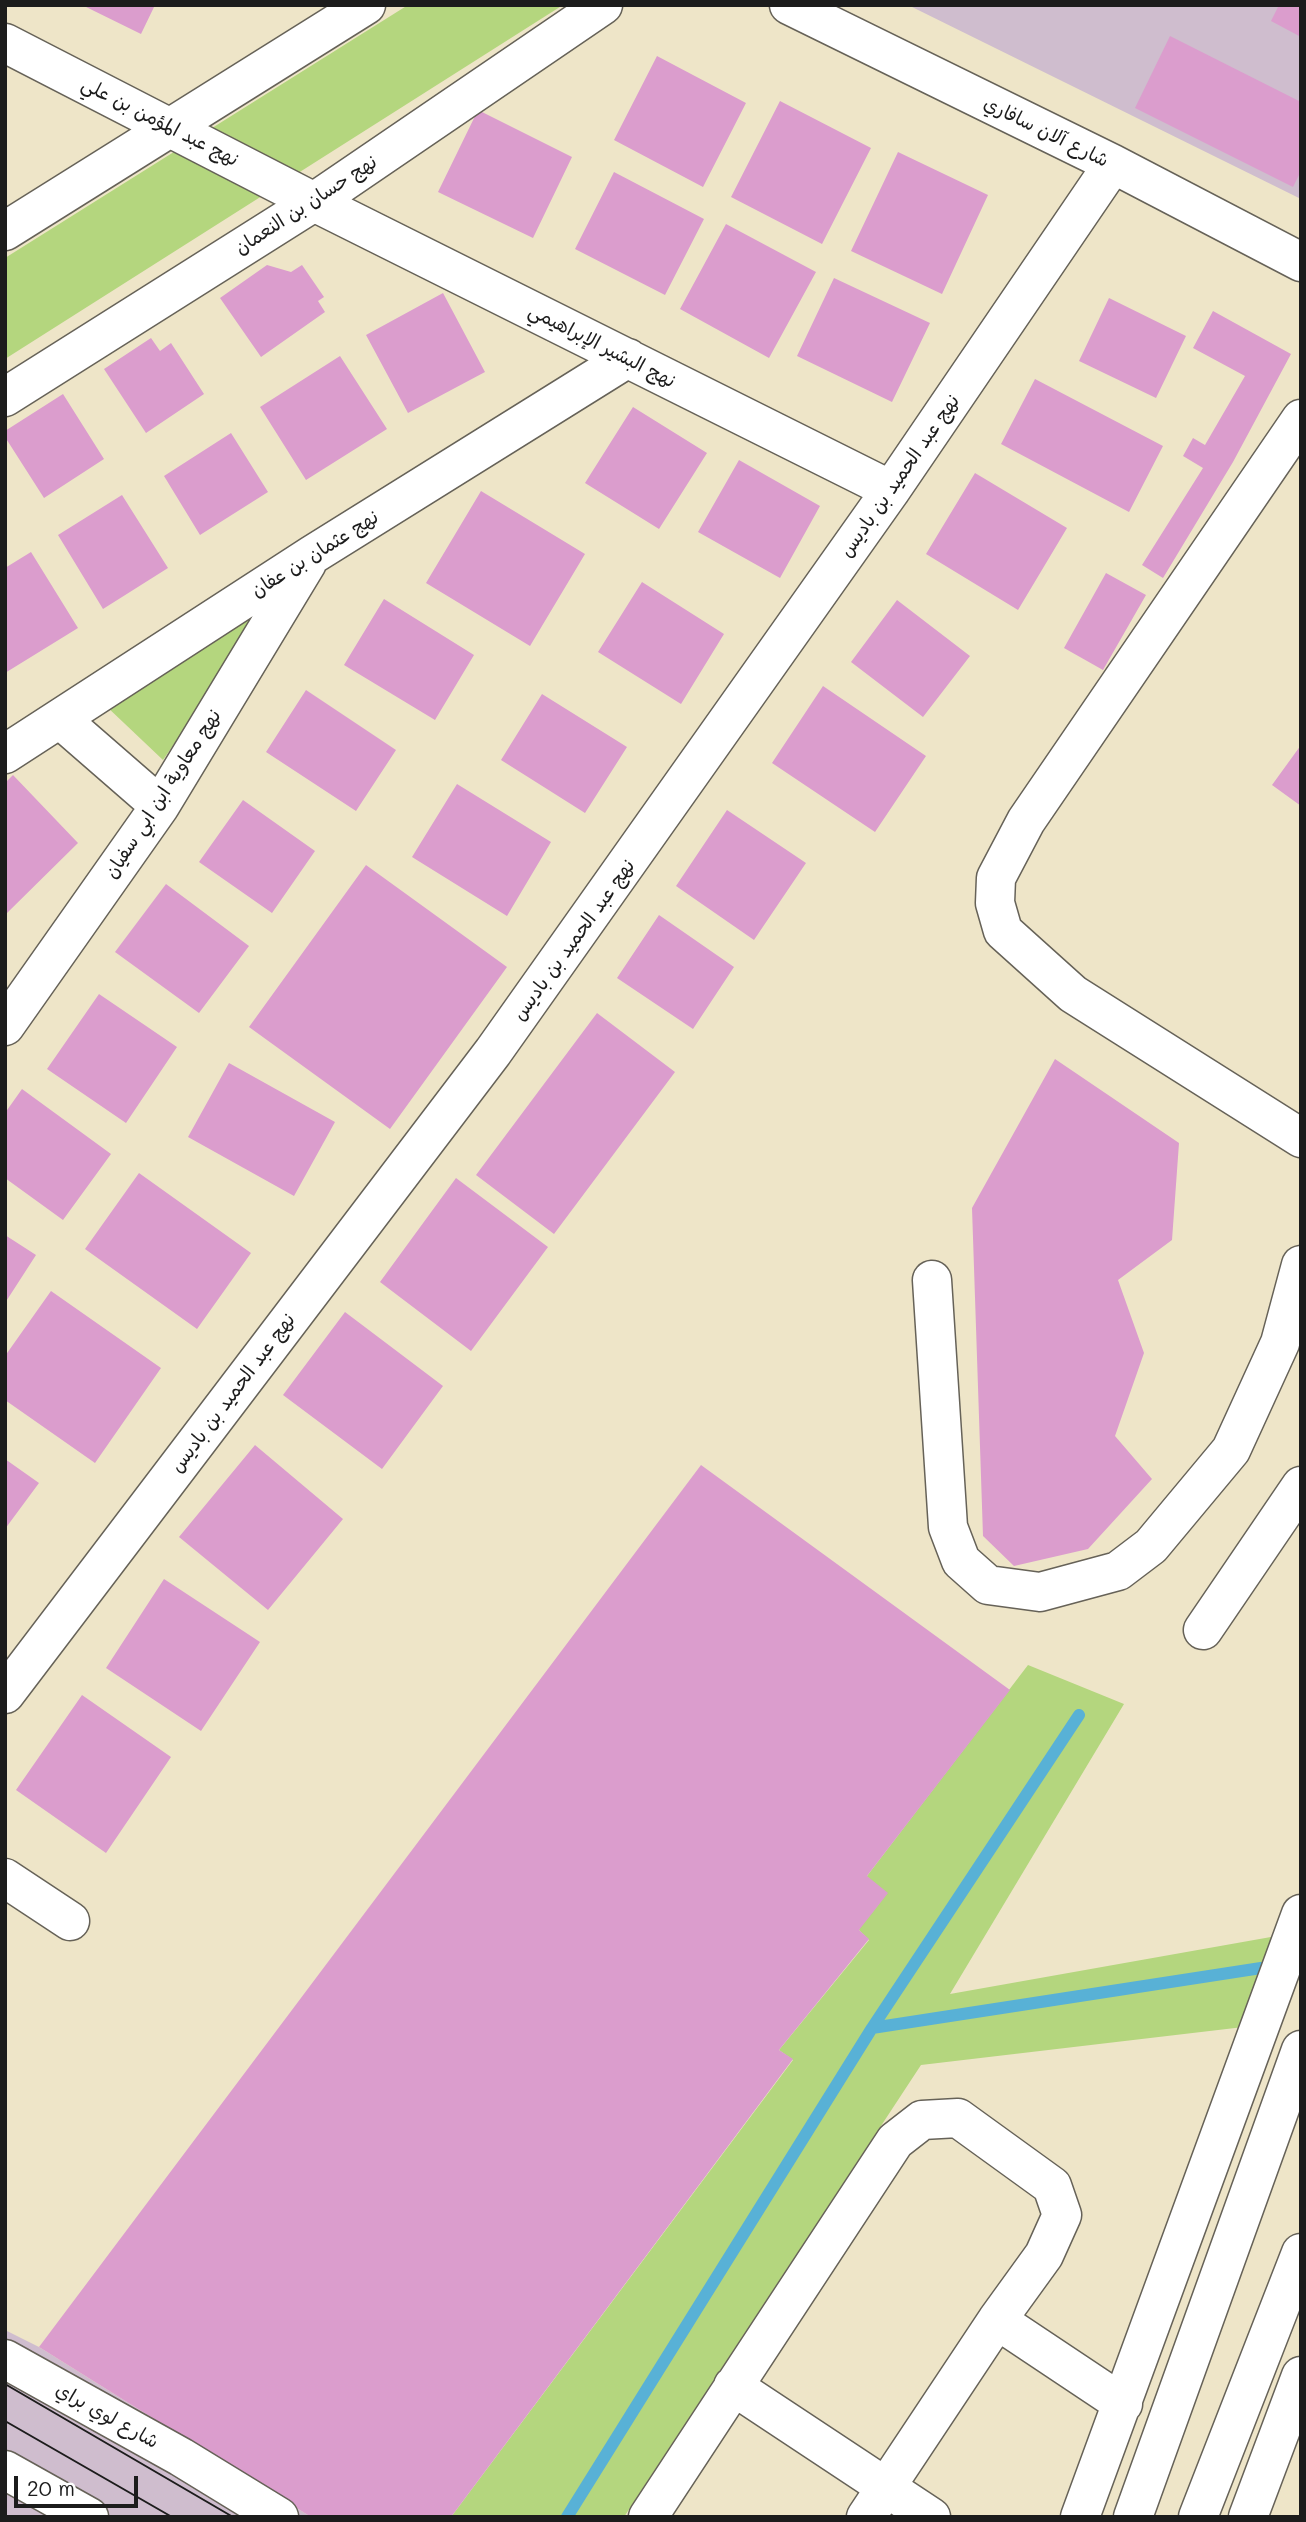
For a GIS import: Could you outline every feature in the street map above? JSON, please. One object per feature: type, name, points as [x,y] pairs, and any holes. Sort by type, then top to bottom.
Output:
[{"type":"main road","points":[[5,231],[366,5]]},
{"type":"main road","name":"نهج حسان بن النعمان","points":[[5,397],[314,202],[603,5]]},
{"type":"main road","name":"شارع آلان سافاري","points":[[789,5],[1113,164],[1301,262]]},
{"type":"main road","name":"نهج عبد المؤمن بن علي","points":[[5,43],[314,202]]},
{"type":"main road","name":"نهج عبد الحميد بن باديس","points":[[5,1694],[493,1052],[891,490],[1113,164]]},
{"type":"main road","name":"نهج البشير الإبراهيمي","points":[[314,202],[891,490]]},
{"type":"main road","name":"نهج عثمان بن عفان","points":[[5,754],[312,555],[628,358]]},
{"type":"main road","points":[[1301,419],[1026,821],[996,878],[995,902],[1003,931],[1073,993],[1301,1138]]},
{"type":"main road","name":"نهج معاوية ابن ابي سفيان","points":[[5,1026],[160,806],[312,555]]},
{"type":"main road","points":[[60,719],[160,806]]},
{"type":"main road","points":[[932,1280],[948,1527],[961,1561],[988,1585],[1040,1592],[1118,1571],[1151,1546],[1231,1450],[1280,1343],[1301,1265]]},
{"type":"main road","points":[[1203,1630],[1301,1486]]},
{"type":"main road","points":[[5,1878],[70,1921]]},
{"type":"main road","points":[[1080,2517],[1301,1914]]},
{"type":"main road","points":[[1133,2517],[1301,2050]]},
{"type":"main road","points":[[648,2517],[895,2141],[922,2120],[958,2118],[1052,2186],[1062,2215],[1044,2255],[997,2320],[876,2502]]},
{"type":"main road","points":[[1198,2517],[1301,2253]]},
{"type":"main road","points":[[997,2320],[1123,2404]]},
{"type":"main road","name":"شارع لوي براي","points":[[5,2359],[181,2457],[279,2517]]},
{"type":"main road","points":[[1248,2517],[1301,2376]]},
{"type":"main road","points":[[733,2386],[876,2502],[931,2517]]},
{"type":"main road","points":[[5,2470],[89,2517]]},
{"type":"shaded area","points":[[908,5],[1301,5],[1301,199]]},
{"type":"shaded area","points":[[5,2330],[39,2347],[311,2517],[5,2517]]},
{"type":"green space","points":[[408,5],[563,5],[5,359],[5,258]]},
{"type":"green space","points":[[278,592],[163,760],[105,705]]},
{"type":"green space","points":[[1028,1665],[1124,1704],[950,1994],[1299,1932],[1269,2024],[921,2065],[624,2517],[451,2517],[793,2060],[779,2050],[869,1940],[859,1930],[867,1876]]},
{"type":"building","points":[[82,5],[155,5],[141,34]]},
{"type":"building","points":[[1279,5],[1301,5],[1301,37],[1271,21]]},
{"type":"building","points":[[1170,36],[1301,102],[1301,171],[1293,187],[1135,108]]},
{"type":"building","points":[[657,56],[746,103],[703,187],[614,140]]},
{"type":"building","points":[[780,101],[871,148],[822,244],[731,197]]},
{"type":"building","points":[[478,110],[572,157],[533,238],[438,192]]},
{"type":"building","points":[[898,152],[988,195],[942,294],[851,251]]},
{"type":"building","points":[[614,172],[704,219],[665,295],[575,249]]},
{"type":"building","points":[[726,224],[816,272],[769,358],[680,309]]},
{"type":"building","points":[[267,265],[291,272],[302,265],[324,297],[318,301],[325,312],[261,357],[220,298]]},
{"type":"building","points":[[834,278],[930,323],[892,402],[797,356]]},
{"type":"building","points":[[443,293],[485,372],[408,413],[366,335]]},
{"type":"building","points":[[1109,298],[1186,336],[1156,398],[1079,361]]},
{"type":"building","points":[[1213,311],[1291,354],[1233,462],[1163,578],[1142,565],[1203,468],[1183,456],[1193,438],[1205,445],[1245,376],[1193,348]]},
{"type":"building","points":[[151,338],[160,351],[171,343],[204,394],[146,433],[104,369]]},
{"type":"building","points":[[340,356],[387,429],[306,480],[260,407]]},
{"type":"building","points":[[1035,379],[1163,446],[1129,512],[1001,444]]},
{"type":"building","points":[[63,394],[104,459],[44,498],[5,437],[5,431]]},
{"type":"building","points":[[633,407],[707,453],[659,529],[585,483]]},
{"type":"building","points":[[231,433],[268,492],[200,535],[164,476]]},
{"type":"building","points":[[739,460],[820,506],[780,578],[698,532]]},
{"type":"building","points":[[975,473],[1067,528],[1018,610],[926,554]]},
{"type":"building","points":[[481,491],[585,554],[530,646],[426,583]]},
{"type":"building","points":[[122,495],[168,568],[103,609],[58,535]]},
{"type":"building","points":[[31,552],[78,628],[5,673],[5,568]]},
{"type":"building","points":[[1106,573],[1146,595],[1103,670],[1064,648]]},
{"type":"building","points":[[642,582],[724,634],[681,704],[598,652]]},
{"type":"building","points":[[384,599],[474,655],[435,720],[344,665]]},
{"type":"building","points":[[897,600],[970,656],[923,717],[851,662]]},
{"type":"building","points":[[823,686],[926,756],[875,832],[772,763]]},
{"type":"building","points":[[306,690],[396,750],[356,811],[266,752]]},
{"type":"building","points":[[542,694],[627,747],[585,813],[501,760]]},
{"type":"building","points":[[1301,745],[1301,806],[1272,785]]},
{"type":"building","points":[[13,775],[78,843],[5,915],[5,783]]},
{"type":"building","points":[[457,784],[551,842],[507,916],[412,857]]},
{"type":"building","points":[[243,800],[315,851],[272,913],[199,862]]},
{"type":"building","points":[[727,810],[806,863],[754,940],[676,886]]},
{"type":"building","points":[[366,865],[507,967],[390,1129],[249,1027]]},
{"type":"building","points":[[166,884],[249,946],[199,1013],[115,952]]},
{"type":"building","points":[[659,915],[734,967],[693,1029],[617,978]]},
{"type":"building","points":[[99,994],[177,1047],[126,1123],[47,1069]]},
{"type":"building","points":[[597,1013],[675,1072],[554,1234],[476,1175]]},
{"type":"building","points":[[1055,1059],[1179,1143],[1172,1240],[1118,1280],[1144,1353],[1115,1436],[1152,1479],[1088,1549],[1014,1566],[983,1536],[972,1208]]},
{"type":"building","points":[[229,1063],[335,1122],[294,1196],[188,1137]]},
{"type":"building","points":[[22,1089],[111,1154],[63,1220],[5,1178],[5,1113]]},
{"type":"building","points":[[139,1173],[251,1253],[197,1329],[85,1249]]},
{"type":"building","points":[[456,1178],[548,1247],[471,1351],[380,1282]]},
{"type":"building","points":[[5,1235],[36,1255],[5,1303]]},
{"type":"building","points":[[51,1291],[161,1368],[95,1463],[5,1400],[5,1356]]},
{"type":"building","points":[[345,1312],[443,1386],[382,1469],[283,1395]]},
{"type":"building","points":[[255,1445],[343,1519],[268,1610],[179,1537]]},
{"type":"building","points":[[5,1459],[39,1483],[5,1529]]},
{"type":"building","points":[[701,1465],[1010,1690],[867,1876],[888,1893],[859,1930],[869,1939],[779,2050],[793,2059],[451,2517],[311,2517],[39,2347]]},
{"type":"building","points":[[164,1579],[260,1642],[201,1731],[106,1668]]},
{"type":"building","points":[[82,1695],[171,1757],[106,1853],[16,1790]]},
{"type":"waterway","points":[[567,2517],[872,2028],[1079,1715]]},
{"type":"waterway","points":[[872,2028],[1261,1968]]},
{"type":"tram line","points":[[5,2384],[233,2517]]},
{"type":"tram line","points":[[5,2421],[172,2517]]}]
